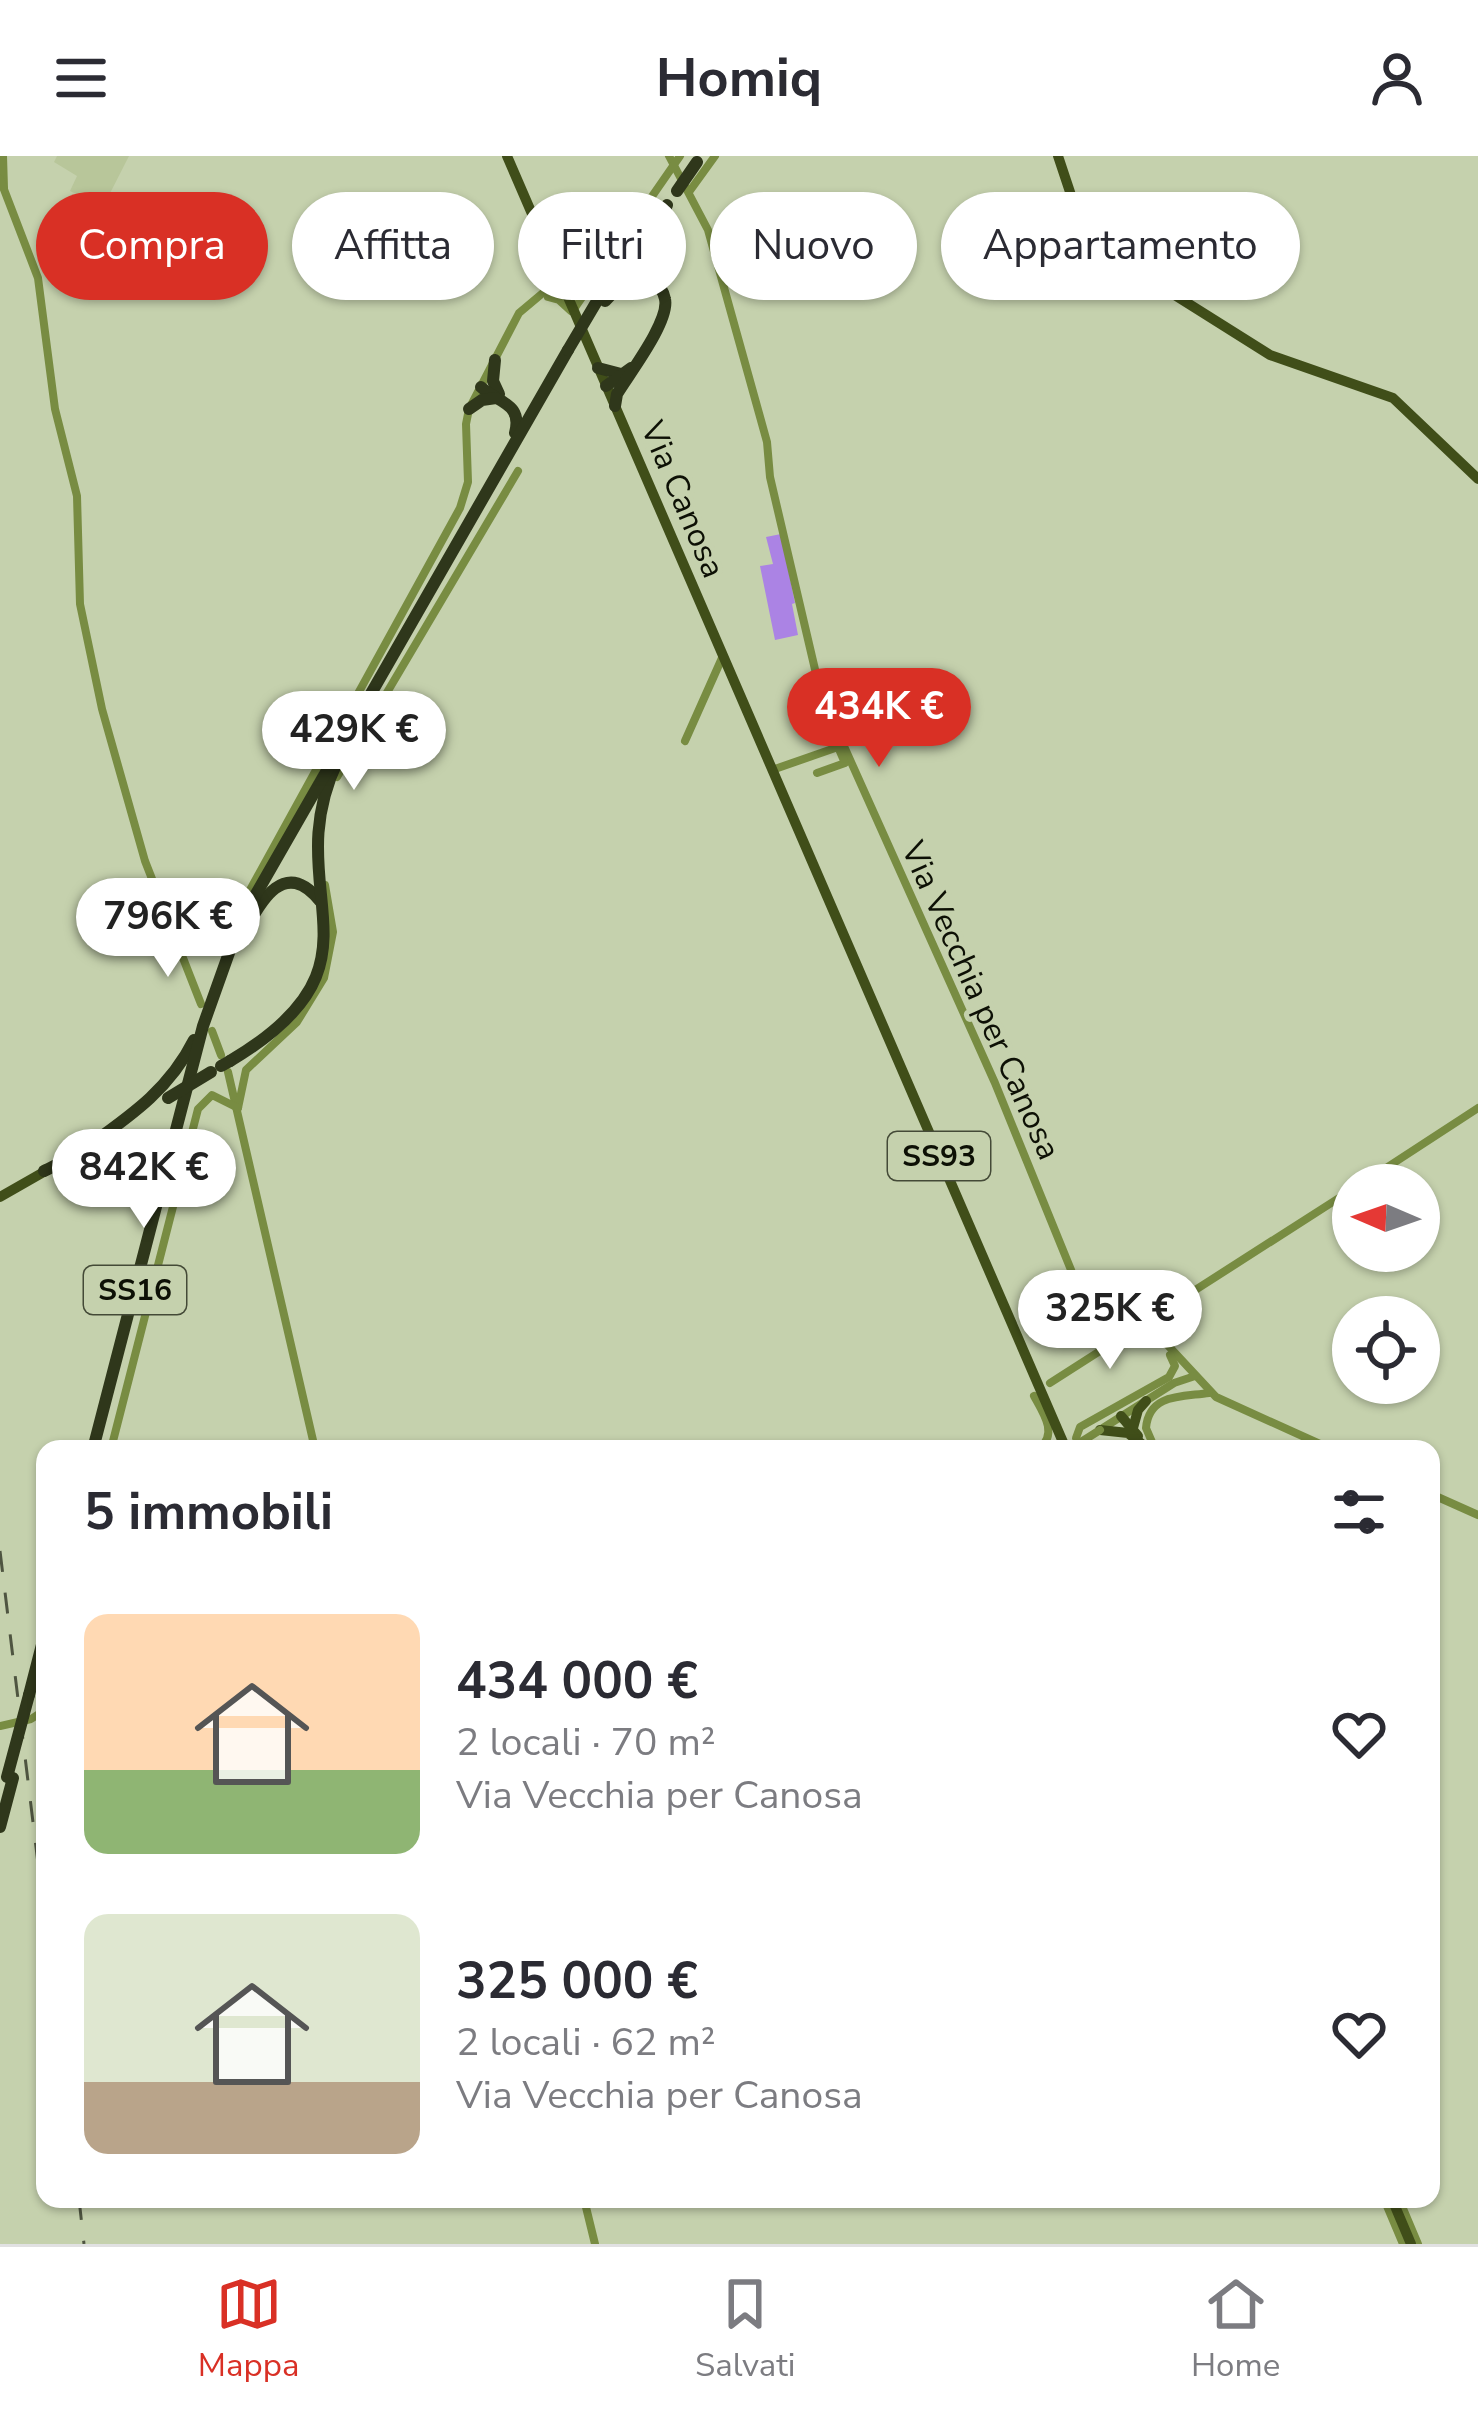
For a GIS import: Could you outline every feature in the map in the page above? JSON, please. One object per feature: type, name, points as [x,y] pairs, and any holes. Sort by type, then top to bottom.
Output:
[{"type":"highway","name":"SS16","points":[[598,303],[682,188],[698,158]]},
{"type":"highway","name":"SS16","points":[[679,192],[682,188]]},
{"type":"highway","name":"SS16","points":[[91,1144],[140,1109],[188,1051],[254,894],[600,300]]},
{"type":"highway","points":[[598,303],[602,300]]},
{"type":"highway","name":"SS16","points":[[615,406],[627,373],[665,314],[664,300]]},
{"type":"highway","name":"SS16","points":[[470,409],[498,396],[514,401],[531,398],[566,357]]},
{"type":"highway","name":"SS16","points":[[98,1440],[213,1011],[235,949],[259,895],[490,482],[566,357]]},
{"type":"highway","name":"SS16","points":[[490,482],[517,425],[513,407],[498,396],[493,381],[495,360]]},
{"type":"highway","points":[[598,368],[608,374],[627,373]]},
{"type":"highway","points":[[606,386],[627,373]]},
{"type":"highway","points":[[481,386],[498,396]]},
{"type":"highway","name":"SS16","points":[[91,1144],[275,1033],[309,994],[324,952],[324,907],[316,860],[318,820],[327,785],[349,738]]},
{"type":"highway","name":"SS16","points":[[235,949],[264,895],[278,886],[304,887],[324,907]]},
{"type":"highway","name":"SS16","points":[[98,1440],[213,993]]},
{"type":"highway","name":"SS16","points":[[44,1171],[95,1152],[119,1156],[134,1166],[145,1179],[152,1202],[142,1262]]},
{"type":"highway","points":[[32,1696],[36,1677]]},
{"type":"highway","points":[[0,1827],[36,1683]]},
{"type":"highway","points":[[0,1804],[10,1778]]},
{"type":"main road","name":"Via Canosa","points":[[506,156],[522,192]]},
{"type":"main road","points":[[1058,156],[1077,213],[1126,266],[1270,355],[1393,398],[1478,479]]},
{"type":"main road","name":"Via Canosa","points":[[568,300],[1064,1440]]},
{"type":"main road","points":[[0,1198],[91,1144]]},
{"type":"main road","points":[[1131,1430],[1138,1410],[1152,1403]]},
{"type":"main road","points":[[1121,1415],[1140,1440]]},
{"type":"main road","points":[[1100,1430],[1131,1430]]},
{"type":"main road","points":[[1395,2208],[1410,2244]]},
{"type":"street","points":[[3,156],[3,190]]},
{"type":"street","points":[[682,188],[715,156]]},
{"type":"street","points":[[557,300],[574,313],[674,159]]},
{"type":"street","name":"Via Vecchia per Canosa","points":[[674,159],[682,188],[708,230],[767,442],[770,477],[820,694],[995,1083],[1104,1351]]},
{"type":"street","points":[[0,179],[38,278],[56,410],[77,496],[80,604],[102,709],[137,837],[201,1004]]},
{"type":"street","points":[[175,941],[192,945],[222,940],[356,701],[463,503],[470,409],[518,315],[534,300]]},
{"type":"street","points":[[238,1108],[246,1070],[309,1007],[328,963],[332,917],[321,853],[329,794],[518,471]]},
{"type":"street","points":[[685,741],[730,637]]},
{"type":"street","points":[[772,770],[811,766]]},
{"type":"street","points":[[212,1031],[238,1108],[253,1193],[313,1440]]},
{"type":"street","points":[[113,1440],[198,1109],[212,1095],[238,1108]]},
{"type":"street","points":[[1392,1164],[1478,1108]]},
{"type":"street","points":[[1051,1383],[1332,1203]]},
{"type":"street","points":[[1148,1324],[1210,1392],[1312,1440]]},
{"type":"street","points":[[1077,1440],[1080,1427],[1173,1372],[1169,1348]]},
{"type":"street","points":[[1147,1440],[1152,1403],[1187,1367]]},
{"type":"street","points":[[1174,1383],[1195,1376]]},
{"type":"street","points":[[1083,1440],[1121,1415],[1152,1403],[1177,1394],[1210,1392]]},
{"type":"street","points":[[1034,1396],[1050,1432],[1048,1440]]},
{"type":"street","points":[[1440,1498],[1478,1515]]},
{"type":"street","points":[[0,1726],[36,1716]]},
{"type":"street","points":[[586,2208],[595,2244]]},
{"type":"shaded area","points":[[57,156],[129,156],[111,192],[70,191],[77,176],[54,162]]},
{"type":"shaded area","points":[[781,534],[798,635],[775,640],[760,566],[773,564],[766,537]]},
{"type":"railway","points":[[0,1551],[36,1847]]},
{"type":"railway","points":[[80,2208],[84,2244]]}]
